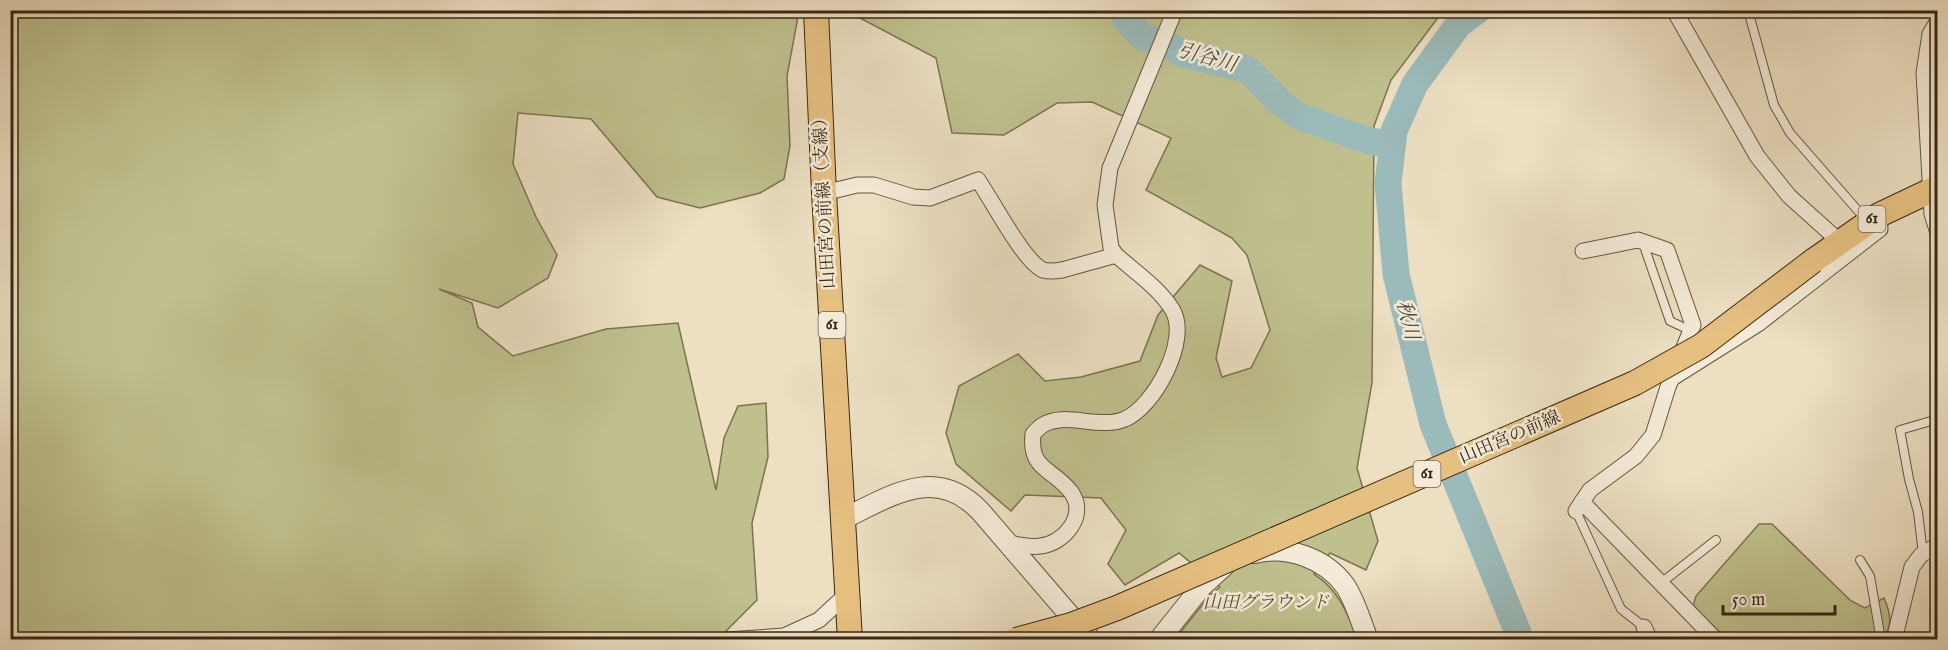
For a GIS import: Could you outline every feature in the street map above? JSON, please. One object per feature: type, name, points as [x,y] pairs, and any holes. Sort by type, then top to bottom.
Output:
[{"type":"main road","name":"山田宮の前線（支線）","points":[[816,10],[824,193],[850,639]]},
{"type":"main road","name":"山田宮の前線","points":[[1016,639],[1080,622],[1117,608],[1635,383],[1708,342],[1839,241],[1873,219],[1934,188]]},
{"type":"street","points":[[1007,543],[1040,546],[1059,540],[1067,533],[1075,520],[1076,504],[1071,493],[1040,464],[1031,451],[1033,434],[1044,424],[1064,420],[1100,423],[1126,419],[1152,397],[1164,377],[1178,331],[1177,319],[1162,296],[1111,248],[1105,205],[1107,181],[1114,155],[1175,10]]},
{"type":"street","points":[[1674,10],[1757,156],[1789,196],[1839,241]]},
{"type":"street","points":[[1935,29],[1924,73],[1932,110],[1934,188],[1932,214],[1938,233]]},
{"type":"street","points":[[824,193],[857,185],[874,185],[913,197],[930,198],[978,180],[1026,256],[1043,270],[1062,270],[1116,255]]},
{"type":"street","points":[[1674,377],[1758,324],[1840,261],[1880,229],[1873,219]]},
{"type":"street","points":[[1583,251],[1638,240],[1667,250],[1693,325],[1674,377],[1668,387],[1653,435],[1636,456],[1590,490],[1579,506],[1661,583],[1716,639]]},
{"type":"street","points":[[843,519],[905,490],[917,487],[936,486],[956,492],[969,500],[1091,639]]},
{"type":"street","points":[[1894,639],[1912,567],[1923,554],[1938,545]]},
{"type":"street","points":[[1159,639],[1216,571],[1246,554],[1266,550],[1308,557],[1334,574],[1351,596],[1368,639]]},
{"type":"street","points":[[727,639],[784,636],[819,620],[848,594]]},
{"type":"lane","points":[[1748,10],[1774,105],[1790,133],[1873,219]]},
{"type":"lane","points":[[1923,554],[1918,512],[1900,430],[1938,419]]},
{"type":"lane","points":[[1579,506],[1621,609],[1647,633]]},
{"type":"lane","points":[[1661,583],[1716,540]]},
{"type":"lane","points":[[1860,560],[1870,576],[1881,639]]},
{"type":"green space","points":[[10,11],[799,11],[787,76],[790,146],[784,179],[760,193],[700,208],[657,197],[591,119],[518,113],[513,164],[536,217],[557,255],[548,278],[498,308],[439,289],[472,303],[478,327],[513,356],[606,329],[678,323],[716,490],[724,438],[738,406],[766,403],[768,457],[752,523],[757,600],[723,634],[693,639],[11,639]]},
{"type":"green space","name":"山田グラウンド","points":[[854,11],[1443,11],[1391,80],[1374,126],[1372,383],[1357,468],[1378,541],[1366,570],[1330,553],[1314,574],[1323,580],[1336,595],[1358,639],[1175,639],[1210,595],[1220,587],[1179,553],[1125,585],[1108,564],[1126,530],[1101,498],[1025,495],[1011,511],[956,464],[946,433],[959,386],[1018,354],[1045,381],[1081,377],[1140,361],[1158,315],[1200,265],[1232,281],[1216,358],[1222,377],[1251,368],[1270,330],[1247,255],[1232,238],[1146,190],[1171,138],[1092,102],[1057,103],[1004,135],[952,133],[936,58],[856,16]]},
{"type":"green space","points":[[1759,524],[1772,524],[1851,601],[1865,608],[1884,598],[1890,619],[1888,630],[1882,639],[1723,640],[1692,610],[1696,596]]},
{"type":"waterway","name":"引谷川","points":[[1121,10],[1141,36],[1168,45],[1183,54],[1247,69],[1298,116],[1366,140],[1392,145]]},
{"type":"waterway","name":"秋川","points":[[1478,10],[1458,25],[1415,84],[1394,131],[1388,183],[1396,274],[1433,424],[1521,640]]}]
